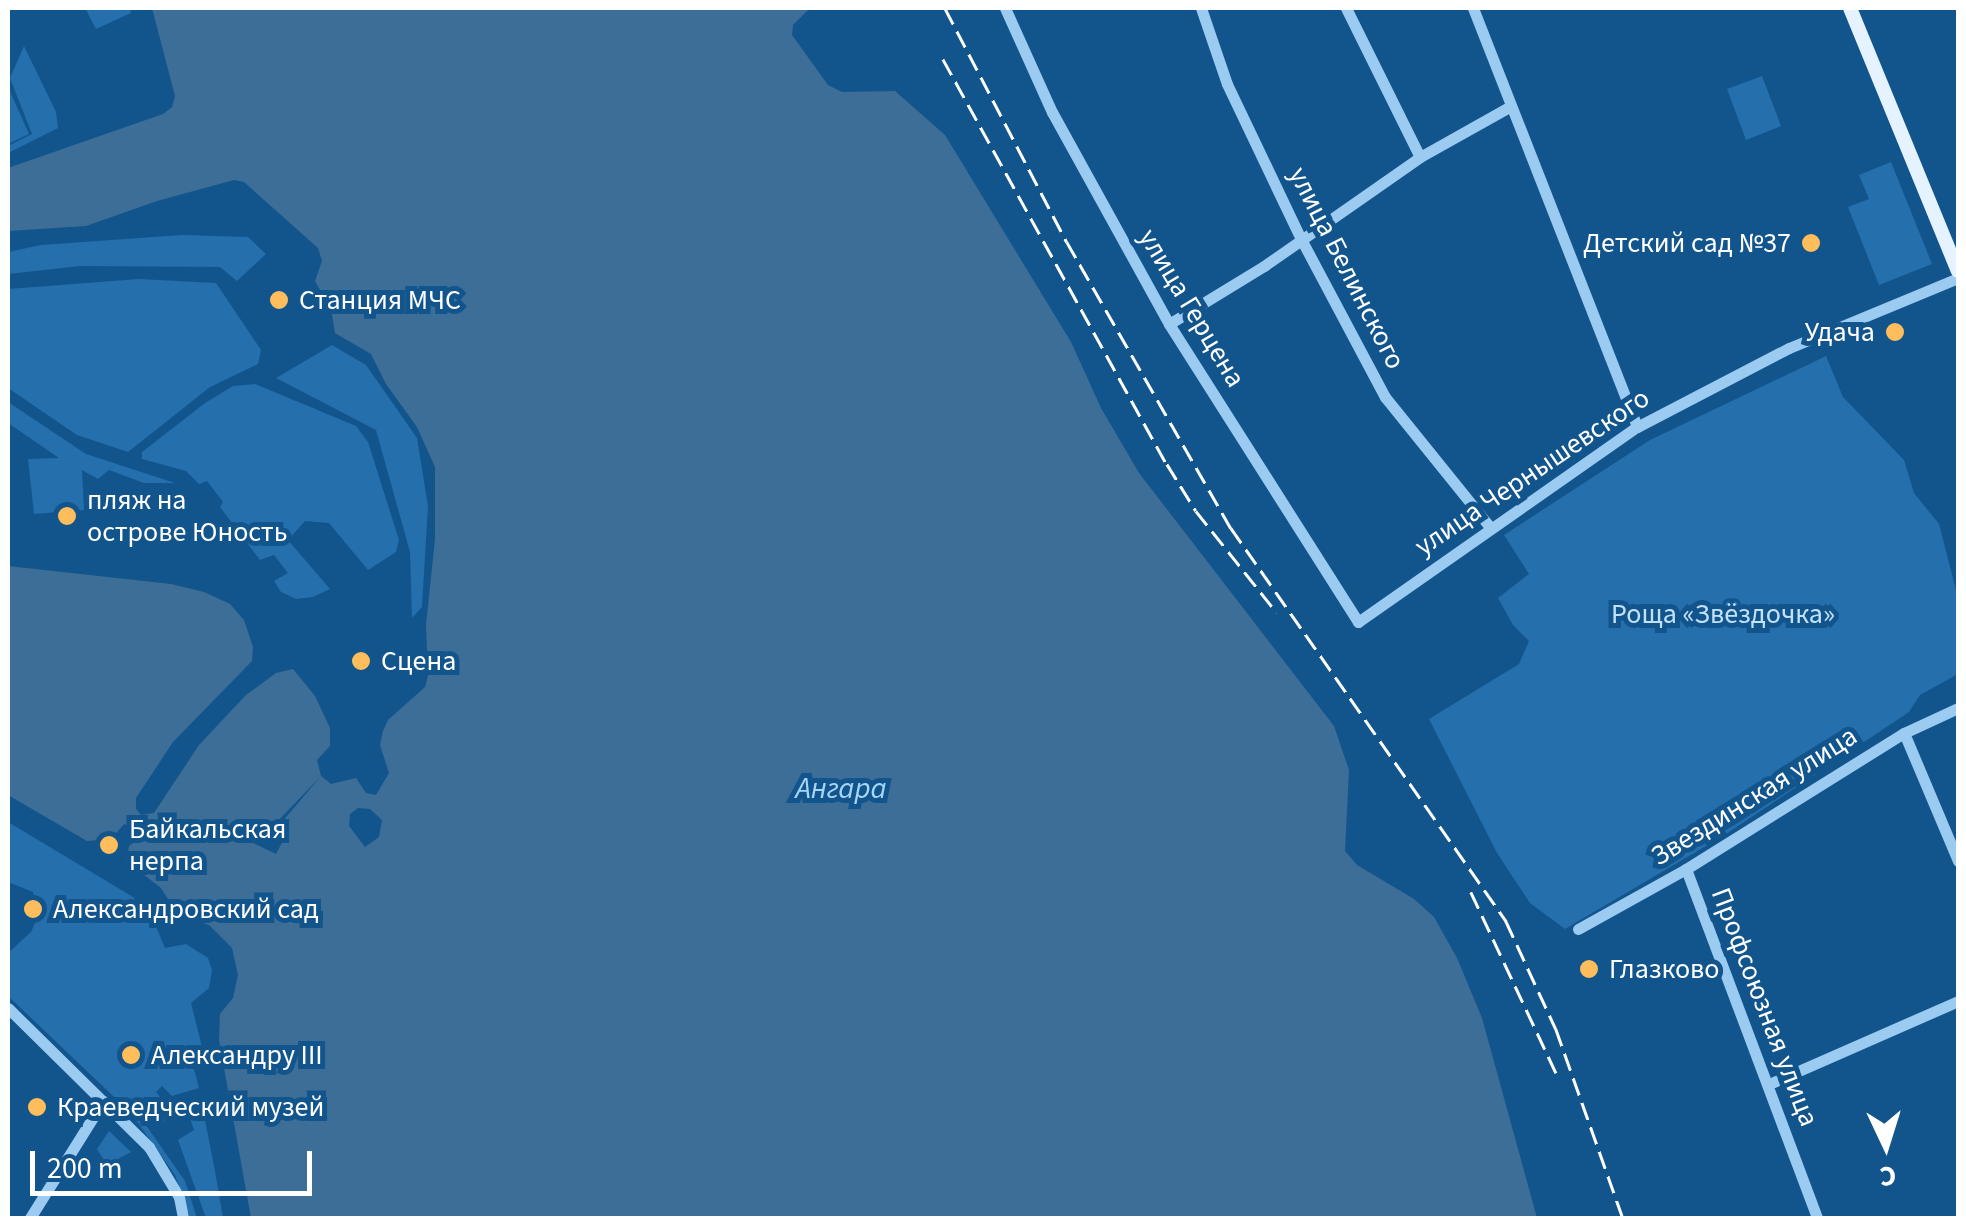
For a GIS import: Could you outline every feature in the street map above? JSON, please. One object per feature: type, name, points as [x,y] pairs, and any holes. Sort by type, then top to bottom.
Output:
[{"type":"main road","points":[[1850,8],[1958,274]]},
{"type":"street","name":"улица Герцена","points":[[1005,8],[1052,112],[1169,324],[1358,622]]},
{"type":"street","name":"улица Белинского","points":[[1201,8],[1227,84],[1301,239],[1385,397],[1490,527]]},
{"type":"street","points":[[1346,8],[1420,157]]},
{"type":"street","points":[[1473,8],[1637,428]]},
{"type":"street","points":[[1169,324],[1420,157],[1511,106]]},
{"type":"street","name":"улица Чернышевского","points":[[1358,622],[1637,428],[1789,348],[1958,274]]},
{"type":"street","name":"Звездинская улица","points":[[1578,929],[1686,869],[1904,733],[1958,708]]},
{"type":"street","points":[[1904,733],[1958,861]]},
{"type":"street","name":"Профсоюзная улица","points":[[1686,869],[1817,1218]]},
{"type":"street","points":[[1769,1084],[1958,1002]]},
{"type":"street","points":[[8,1008],[150,1146],[179,1196],[184,1218]]},
{"type":"street","points":[[30,1218],[103,1101]]},
{"type":"green space","points":[[85,8],[130,8],[131,13],[96,29]]},
{"type":"green space","points":[[24,46],[56,112],[58,128],[8,153],[8,146],[32,134],[10,78]]},
{"type":"green space","points":[[1762,76],[1781,126],[1746,140],[1727,89]]},
{"type":"green space","points":[[8,87],[29,134],[8,144]]},
{"type":"green space","points":[[1891,162],[1932,264],[1879,285],[1848,207],[1869,199],[1859,175]]},
{"type":"green space","points":[[182,235],[248,237],[266,254],[237,281],[220,267],[80,266],[8,274],[8,252],[41,245]]},
{"type":"green space","points":[[139,279],[216,283],[261,350],[258,364],[210,387],[128,452],[77,435],[8,388],[8,289]]},
{"type":"green space","points":[[332,345],[366,365],[417,438],[428,506],[422,607],[412,618],[410,552],[376,430],[276,378]]},
{"type":"green space","name":"Роща «Звёздочка»","points":[[1826,356],[1843,397],[1904,460],[1914,493],[1939,524],[1958,598],[1958,674],[1920,695],[1909,712],[1723,836],[1565,929],[1530,903],[1497,853],[1429,719],[1519,664],[1529,641],[1513,625],[1498,598],[1529,574],[1504,535],[1650,440]]},
{"type":"green space","points":[[255,384],[356,426],[368,442],[399,540],[396,552],[368,570],[329,523],[305,521],[288,540],[330,589],[313,597],[296,599],[281,592],[274,581],[288,573],[274,555],[260,560],[220,507],[223,502],[207,481],[199,484],[186,471],[142,459],[142,452],[205,403],[233,386]]},
{"type":"green space","points":[[8,402],[86,454],[175,483],[144,483],[109,470],[98,479],[82,470],[84,510],[34,514],[28,459],[59,458],[8,423]]},
{"type":"green space","points":[[8,822],[133,897],[152,917],[165,948],[186,944],[208,958],[212,970],[209,988],[191,1003],[202,1047],[191,1058],[199,1088],[172,1096],[162,1086],[156,1092],[165,1103],[167,1120],[159,1125],[143,1105],[136,1111],[185,1181],[197,1218],[190,1218],[175,1175],[131,1113],[8,996],[8,953],[31,932],[38,916],[33,892],[8,882]]},
{"type":"green space","points":[[202,1105],[223,1218],[206,1218],[178,1140],[194,1130],[187,1110]]},
{"type":"green space","points":[[109,1131],[131,1152],[107,1165],[97,1149]]},
{"type":"water","name":"Ангара","points":[[152,8],[810,8],[793,25],[792,35],[828,85],[842,92],[895,91],[945,135],[1071,342],[1101,408],[1139,473],[1334,726],[1349,770],[1345,851],[1357,865],[1414,899],[1434,917],[1457,958],[1482,1018],[1537,1218],[251,1218],[219,1040],[220,1014],[233,998],[238,975],[232,948],[209,925],[178,915],[161,888],[126,861],[129,846],[140,838],[137,829],[124,824],[111,839],[87,841],[8,795],[8,566],[171,584],[204,592],[230,604],[244,620],[253,647],[252,661],[173,742],[136,798],[136,809],[141,815],[154,813],[199,745],[246,695],[276,673],[293,669],[315,696],[330,728],[330,746],[317,760],[321,776],[331,784],[356,778],[366,793],[376,795],[389,773],[380,745],[383,731],[388,720],[425,687],[428,676],[426,625],[435,539],[435,467],[417,427],[386,384],[371,354],[335,333],[331,309],[315,281],[322,261],[318,248],[244,182],[234,180],[157,201],[86,226],[8,231],[8,168],[163,114],[172,107],[175,96]],"holes":[[[358,808],[370,809],[382,820],[379,837],[365,847],[349,826],[350,814]]]},
{"type":"pier","points":[[321,776],[276,829],[285,837],[276,854],[247,840],[258,821],[272,827]]},
{"type":"railway","points":[[945,8],[1067,242],[1231,528],[1506,921],[1556,1029],[1623,1218]]},
{"type":"railway","points":[[943,59],[1167,464],[1196,511],[1277,613]]},
{"type":"railway","points":[[1471,892],[1556,1073]]},
{"type":"place","name":"Детский сад №37","points":[[1811,243]]},
{"type":"place","name":"Станция МЧС","points":[[279,300]]},
{"type":"place","name":"Удача","points":[[1895,332]]},
{"type":"place","name":"пляж на острове Юность","points":[[67,516]]},
{"type":"place","name":"Сцена","points":[[361,661]]},
{"type":"place","name":"Байкальская нерпа","points":[[109,845]]},
{"type":"place","name":"Александровский сад","points":[[33,909]]},
{"type":"place","name":"Глазково","points":[[1589,969]]},
{"type":"place","name":"Александру III","points":[[131,1055]]},
{"type":"place","name":"Краеведческий музей","points":[[37,1107]]}]
